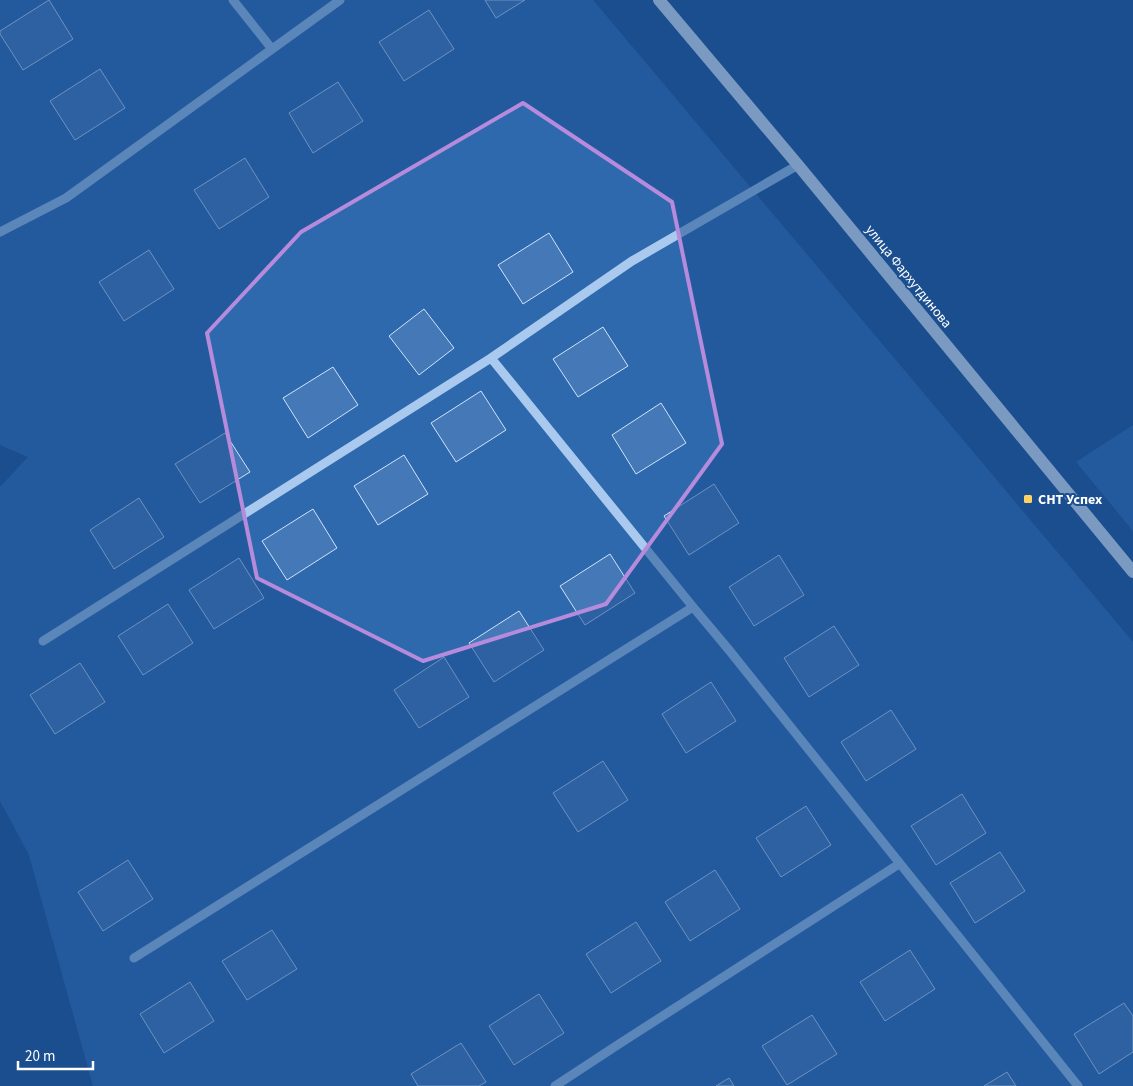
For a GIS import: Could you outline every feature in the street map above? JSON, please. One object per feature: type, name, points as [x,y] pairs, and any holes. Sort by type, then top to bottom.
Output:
[{"type":"main road","name":"улица Фархутдинова","points":[[660,0],[1133,572]]},
{"type":"street","points":[[233,0],[272,49]]},
{"type":"street","points":[[0,232],[66,198],[340,0]]},
{"type":"street","points":[[43,641],[491,358],[632,262],[798,165]]},
{"type":"street","points":[[491,358],[692,607],[729,650],[1078,1086]]},
{"type":"street","points":[[134,958],[692,607]]},
{"type":"street","points":[[555,1086],[899,864]]},
{"type":"highlighted area","points":[[523,103],[672,202],[722,444],[606,604],[423,661],[257,578],[207,333],[301,232]]},
{"type":"shaded area","points":[[0,0],[593,0],[1133,642],[1133,1086],[93,1086],[29,855],[0,801],[0,487],[28,457],[0,445]]},
{"type":"shaded area","points":[[1133,425],[1133,531],[1076,462]]},
{"type":"building","points":[[49,0],[73,39],[23,70],[0,34],[0,31]]},
{"type":"building","points":[[485,0],[525,0],[496,18]]},
{"type":"building","points":[[429,10],[454,49],[404,81],[379,42]]},
{"type":"building","points":[[100,69],[125,108],[75,140],[50,101]]},
{"type":"building","points":[[338,82],[363,121],[313,153],[289,113]]},
{"type":"building","points":[[245,158],[269,197],[219,229],[194,190]]},
{"type":"building","points":[[549,233],[573,272],[523,304],[498,265]]},
{"type":"building","points":[[149,250],[174,289],[124,321],[99,282]]},
{"type":"building","points":[[424,309],[454,348],[419,375],[389,336]]},
{"type":"building","points":[[603,327],[628,366],[578,397],[553,359]]},
{"type":"building","points":[[333,367],[358,405],[308,438],[283,398]]},
{"type":"building","points":[[481,391],[506,430],[456,462],[431,423]]},
{"type":"building","points":[[661,403],[686,443],[636,474],[612,435]]},
{"type":"building","points":[[225,433],[250,472],[200,503],[175,464]]},
{"type":"building","points":[[404,455],[428,494],[378,525],[354,486]]},
{"type":"building","points":[[714,484],[739,523],[689,555],[664,516]]},
{"type":"building","points":[[139,498],[164,537],[114,569],[90,530]]},
{"type":"building","points":[[313,509],[337,548],[287,580],[262,541]]},
{"type":"building","points":[[610,554],[635,593],[585,625],[560,586]]},
{"type":"building","points":[[779,555],[804,595],[754,626],[729,587]]},
{"type":"building","points":[[239,558],[264,598],[214,629],[189,590]]},
{"type":"building","points":[[168,604],[193,643],[143,675],[118,636]]},
{"type":"building","points":[[519,611],[544,650],[494,682],[469,643]]},
{"type":"building","points":[[834,626],[859,665],[809,697],[784,658]]},
{"type":"building","points":[[444,657],[469,697],[419,728],[394,690]]},
{"type":"building","points":[[80,663],[105,702],[55,734],[30,695]]},
{"type":"building","points":[[711,682],[736,721],[686,753],[662,714]]},
{"type":"building","points":[[891,710],[916,749],[866,781],[841,742]]},
{"type":"building","points":[[603,761],[628,800],[578,832],[553,793]]},
{"type":"building","points":[[962,794],[986,833],[936,865],[911,826]]},
{"type":"building","points":[[806,806],[831,845],[781,877],[756,838]]},
{"type":"building","points":[[1000,852],[1025,891],[975,923],[950,883]]},
{"type":"building","points":[[128,860],[153,899],[103,931],[78,892]]},
{"type":"building","points":[[715,870],[740,909],[690,941],[665,902]]},
{"type":"building","points":[[636,922],[661,961],[611,993],[586,954]]},
{"type":"building","points":[[272,930],[297,969],[247,1000],[222,961]]},
{"type":"building","points":[[910,950],[935,989],[885,1021],[860,982]]},
{"type":"building","points":[[190,982],[214,1021],[164,1053],[140,1014]]},
{"type":"building","points":[[539,994],[564,1033],[514,1065],[489,1026]]},
{"type":"building","points":[[1124,1003],[1133,1016],[1133,1052],[1099,1074],[1074,1034]]},
{"type":"building","points":[[812,1015],[837,1054],[787,1085],[762,1046]]},
{"type":"building","points":[[461,1043],[486,1082],[479,1086],[418,1086],[411,1074]]},
{"type":"building","points":[[1007,1072],[1016,1086],[984,1086]]},
{"type":"building","points":[[729,1078],[734,1086],[716,1086]]},
{"type":"place","name":"СНТ Успех","points":[[1028,499]]}]
